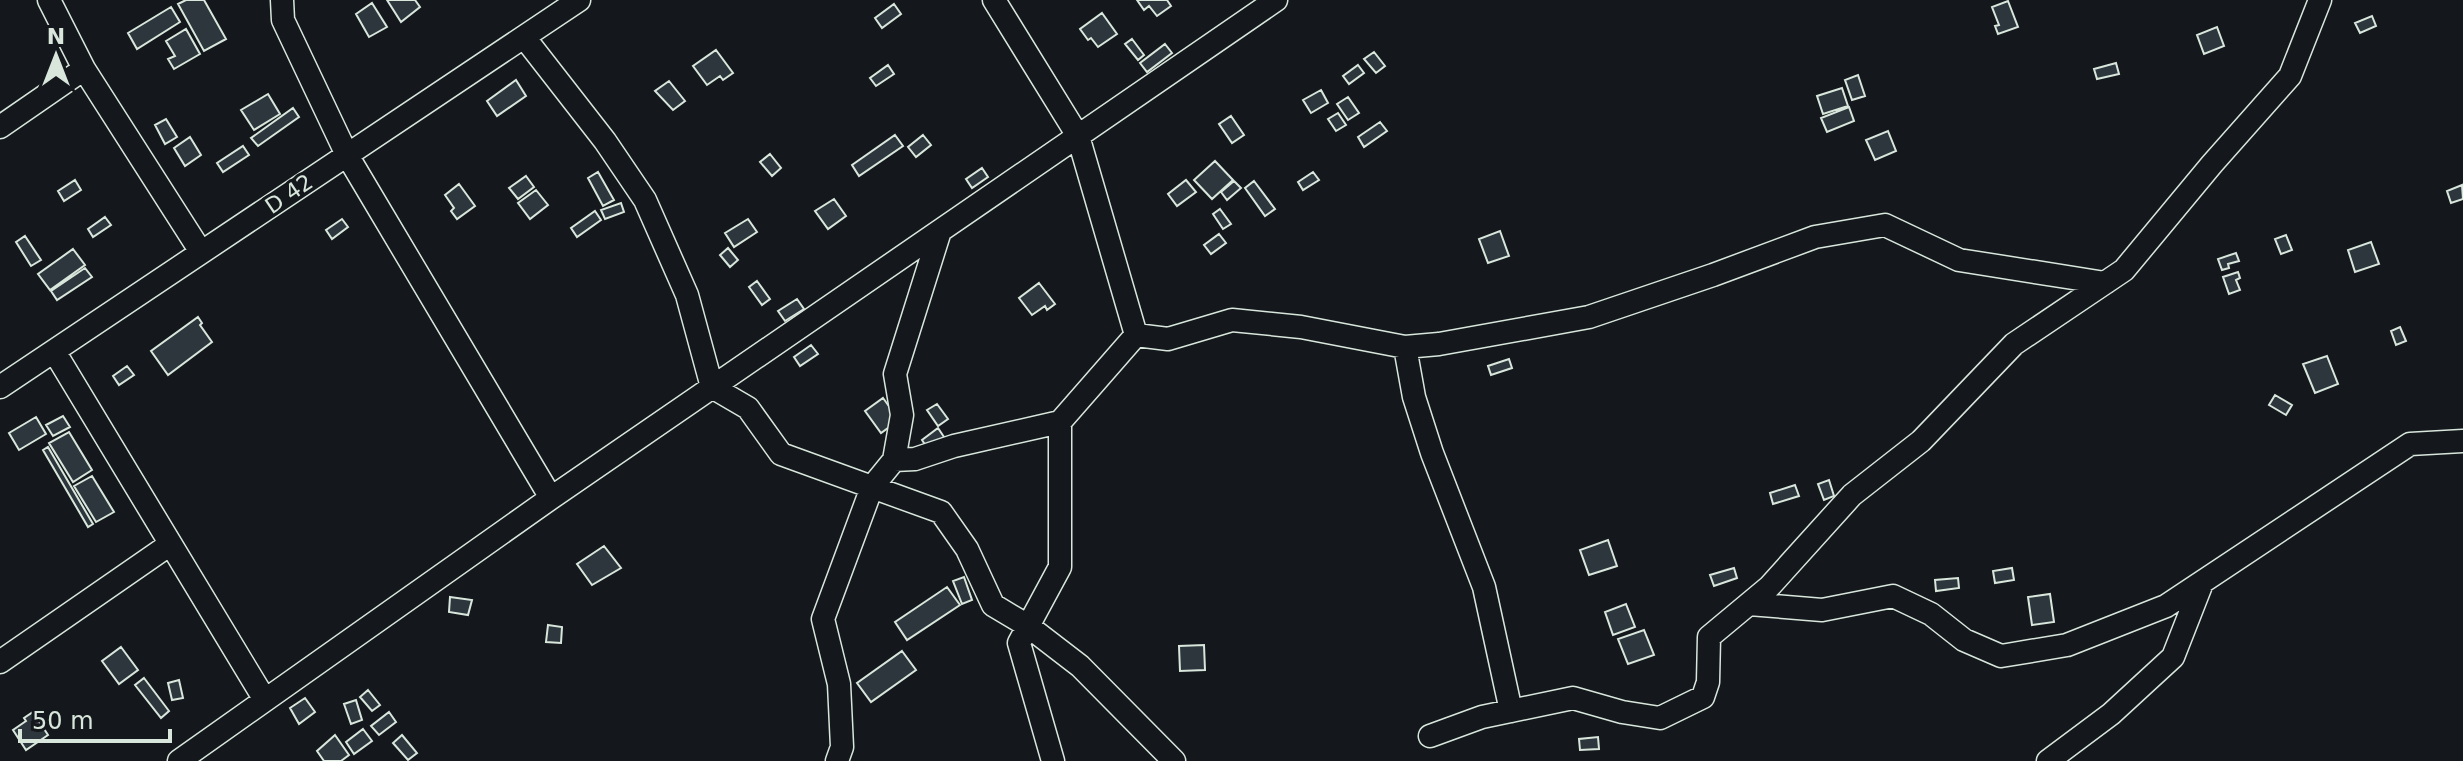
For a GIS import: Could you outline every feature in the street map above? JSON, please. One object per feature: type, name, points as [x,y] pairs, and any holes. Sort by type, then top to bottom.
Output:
[{"type":"street","points":[[49,0],[84,69],[201,252]]},
{"type":"street","points":[[282,0],[283,20],[347,155],[551,498]]},
{"type":"street","name":"D 42","points":[[0,387],[579,0]]},
{"type":"street","points":[[994,0],[1078,136],[1136,335]]},
{"type":"street","points":[[179,761],[551,498],[1276,0]]},
{"type":"street","points":[[1430,736],[1482,717],[1573,698],[1622,712],[1660,718],[1703,697],[1708,682],[1709,637],[1769,587],[1852,495],[1921,441],[2014,344],[2124,270],[2290,76],[2320,0]]},
{"type":"street","points":[[524,37],[605,141],[645,200],[687,295],[712,387],[748,408],[781,454],[941,512],[967,549],[993,605],[1028,626],[1080,666],[1174,761]]},
{"type":"street","points":[[0,127],[84,69]]},
{"type":"street","points":[[1136,335],[1168,339],[1232,320],[1301,327],[1405,347],[1439,344],[1589,317],[1815,237],[1885,225],[1959,260],[2105,283]]},
{"type":"street","points":[[837,761],[842,747],[839,684],[823,619],[872,487],[894,460],[902,415],[895,374],[940,231]]},
{"type":"street","points":[[894,460],[915,459],[954,446],[1060,422],[1136,335]]},
{"type":"street","points":[[1405,347],[1418,411],[1484,587],[1511,711]]},
{"type":"street","points":[[54,351],[265,700]]},
{"type":"street","points":[[1053,761],[1019,643],[1060,567],[1060,422]]},
{"type":"street","points":[[1749,604],[1822,610],[1893,596],[1931,614],[1964,640],[2001,656],[2067,645],[2166,606],[2410,444],[2463,441]]},
{"type":"street","points":[[0,662],[169,545]]},
{"type":"street","points":[[2048,761],[2111,714],[2173,657],[2202,583]]},
{"type":"building","points":[[186,0],[204,0],[226,39],[204,51],[178,4]]},
{"type":"building","points":[[387,0],[415,0],[420,7],[401,22]]},
{"type":"building","points":[[1137,0],[1167,0],[1171,6],[1157,16],[1149,6],[1144,10]]},
{"type":"building","points":[[2008,1],[2018,27],[1998,34],[1995,26],[1999,25],[1992,7]]},
{"type":"building","points":[[372,3],[387,27],[369,37],[356,14]]},
{"type":"building","points":[[894,4],[901,14],[882,28],[875,18]]},
{"type":"building","points":[[171,7],[180,22],[137,49],[128,33]]},
{"type":"building","points":[[1102,13],[1117,34],[1098,47],[1080,29]]},
{"type":"building","points":[[2372,16],[2376,26],[2360,33],[2355,23]]},
{"type":"building","points":[[2217,27],[2224,46],[2204,54],[2197,35]]},
{"type":"building","points":[[186,29],[200,54],[174,69],[168,59],[175,56],[166,41]]},
{"type":"building","points":[[1132,39],[1144,55],[1138,60],[1125,44]]},
{"type":"building","points":[[1165,44],[1172,53],[1147,72],[1140,63]]},
{"type":"building","points":[[716,50],[733,73],[723,80],[720,76],[707,85],[693,66]]},
{"type":"building","points":[[1374,52],[1385,66],[1376,73],[1364,59]]},
{"type":"building","points":[[2116,63],[2119,74],[2097,79],[2094,69]]},
{"type":"building","points":[[888,65],[894,74],[876,86],[870,78]]},
{"type":"building","points":[[1358,65],[1364,73],[1349,84],[1343,76]]},
{"type":"building","points":[[1858,75],[1865,96],[1852,100],[1845,80]]},
{"type":"building","points":[[516,80],[526,96],[497,116],[487,101]]},
{"type":"building","points":[[669,81],[685,101],[673,110],[655,91]]},
{"type":"building","points":[[1842,88],[1848,106],[1823,114],[1817,96]]},
{"type":"building","points":[[1321,90],[1328,103],[1311,113],[1303,100]]},
{"type":"building","points":[[268,94],[280,114],[254,130],[241,110]]},
{"type":"building","points":[[1348,97],[1359,113],[1348,120],[1337,104]]},
{"type":"building","points":[[1849,107],[1854,121],[1827,132],[1821,118]]},
{"type":"building","points":[[293,108],[299,117],[258,146],[251,138]]},
{"type":"building","points":[[1338,113],[1346,125],[1336,131],[1328,119]]},
{"type":"building","points":[[1231,116],[1244,135],[1232,143],[1219,124]]},
{"type":"building","points":[[166,119],[177,137],[165,144],[155,125]]},
{"type":"building","points":[[1380,122],[1387,131],[1364,147],[1358,137]]},
{"type":"building","points":[[1888,131],[1896,151],[1875,160],[1866,140]]},
{"type":"building","points":[[895,135],[903,146],[859,176],[852,165]]},
{"type":"building","points":[[923,135],[931,145],[916,157],[908,147]]},
{"type":"building","points":[[190,137],[201,155],[185,166],[174,148]]},
{"type":"building","points":[[243,146],[249,155],[223,172],[217,163]]},
{"type":"building","points":[[770,154],[781,168],[772,176],[760,162]]},
{"type":"building","points":[[1215,161],[1233,180],[1212,199],[1194,180]]},
{"type":"building","points":[[982,168],[988,177],[972,188],[966,179]]},
{"type":"building","points":[[598,172],[614,200],[603,206],[588,178]]},
{"type":"building","points":[[1313,172],[1319,180],[1303,190],[1298,182]]},
{"type":"building","points":[[526,176],[534,187],[518,199],[509,188]]},
{"type":"building","points":[[75,180],[81,190],[64,201],[58,191]]},
{"type":"building","points":[[1186,180],[1196,192],[1177,206],[1168,194]]},
{"type":"building","points":[[1234,181],[1241,188],[1227,200],[1221,192]]},
{"type":"building","points":[[1254,181],[1275,209],[1265,216],[1245,188]]},
{"type":"building","points":[[459,184],[475,206],[457,219],[445,195]]},
{"type":"building","points":[[2462,185],[2463,199],[2451,203],[2447,191]]},
{"type":"building","points":[[536,190],[548,205],[530,219],[518,203]]},
{"type":"building","points":[[834,199],[846,216],[828,229],[815,211]]},
{"type":"building","points":[[621,203],[624,212],[605,219],[601,210]]},
{"type":"building","points":[[1220,209],[1231,224],[1223,229],[1213,214]]},
{"type":"building","points":[[595,211],[601,220],[577,237],[571,228]]},
{"type":"building","points":[[105,217],[111,225],[93,237],[88,229]]},
{"type":"building","points":[[342,219],[348,227],[332,239],[326,230]]},
{"type":"building","points":[[748,219],[757,232],[734,247],[725,233]]},
{"type":"building","points":[[1500,231],[1509,256],[1488,263],[1479,239]]},
{"type":"building","points":[[1219,234],[1226,243],[1211,254],[1204,245]]},
{"type":"building","points":[[2286,235],[2292,250],[2281,254],[2275,239]]},
{"type":"building","points":[[25,236],[41,260],[31,266],[16,242]]},
{"type":"building","points":[[2371,242],[2379,264],[2355,272],[2348,250]]},
{"type":"building","points":[[728,248],[738,260],[730,267],[720,255]]},
{"type":"building","points":[[73,249],[85,265],[50,290],[38,274]]},
{"type":"building","points":[[2236,253],[2239,261],[2228,264],[2229,268],[2222,270],[2218,259]]},
{"type":"building","points":[[85,268],[92,277],[57,300],[51,291]]},
{"type":"building","points":[[2238,272],[2240,278],[2236,280],[2240,290],[2229,294],[2223,277]]},
{"type":"building","points":[[757,281],[770,299],[762,305],[749,287]]},
{"type":"building","points":[[1039,283],[1055,304],[1047,310],[1045,306],[1032,315],[1019,298]]},
{"type":"building","points":[[797,299],[804,309],[785,321],[778,311]]},
{"type":"building","points":[[198,317],[212,342],[168,375],[151,351]]},
{"type":"building","points":[[2400,327],[2406,341],[2396,345],[2391,331]]},
{"type":"building","points":[[811,345],[818,354],[800,366],[794,357]]},
{"type":"building","points":[[2327,356],[2338,384],[2315,393],[2303,364]]},
{"type":"building","points":[[1509,359],[1512,368],[1491,375],[1488,366]]},
{"type":"building","points":[[127,366],[134,375],[119,385],[113,376]]},
{"type":"building","points":[[2275,395],[2292,405],[2286,415],[2269,405]]},
{"type":"building","points":[[883,398],[899,420],[881,433],[865,411]]},
{"type":"building","points":[[937,404],[948,419],[938,426],[927,410]]},
{"type":"building","points":[[63,416],[70,427],[53,436],[46,425]]},
{"type":"building","points":[[36,417],[46,434],[19,450],[9,433]]},
{"type":"building","points":[[938,428],[944,437],[928,449],[922,440]]},
{"type":"building","points":[[69,432],[92,470],[73,482],[49,443]]},
{"type":"building","points":[[48,447],[93,524],[88,527],[43,450]]},
{"type":"building","points":[[92,476],[114,512],[96,522],[74,486]]},
{"type":"building","points":[[1829,480],[1834,496],[1824,500],[1818,484]]},
{"type":"building","points":[[1795,485],[1799,496],[1773,504],[1770,493]]},
{"type":"building","points":[[1608,540],[1617,566],[1589,575],[1580,550]]},
{"type":"building","points":[[604,546],[621,568],[592,585],[577,564]]},
{"type":"building","points":[[1734,568],[1737,578],[1714,586],[1710,575]]},
{"type":"building","points":[[2012,568],[2014,580],[1995,583],[1993,571]]},
{"type":"building","points":[[964,577],[972,600],[962,604],[953,581]]},
{"type":"building","points":[[1958,578],[1959,588],[1936,591],[1935,580]]},
{"type":"building","points":[[947,587],[960,605],[907,640],[895,622]]},
{"type":"building","points":[[2050,594],[2054,622],[2032,625],[2028,597]]},
{"type":"building","points":[[450,597],[472,600],[468,615],[449,612]]},
{"type":"building","points":[[1626,604],[1635,627],[1613,635],[1605,612]]},
{"type":"building","points":[[548,625],[562,627],[561,643],[546,642]]},
{"type":"building","points":[[1644,630],[1654,655],[1628,664],[1618,639]]},
{"type":"building","points":[[1204,645],[1205,670],[1180,671],[1179,646]]},
{"type":"building","points":[[121,647],[138,670],[119,684],[102,661]]},
{"type":"building","points":[[902,651],[916,670],[871,702],[857,683]]},
{"type":"building","points":[[144,678],[169,711],[161,718],[135,685]]},
{"type":"building","points":[[179,680],[183,698],[172,700],[168,683]]},
{"type":"building","points":[[368,690],[380,705],[372,711],[360,697]]},
{"type":"building","points":[[305,698],[315,712],[299,724],[290,708]]},
{"type":"building","points":[[356,700],[362,720],[351,724],[344,704]]},
{"type":"building","points":[[33,712],[48,735],[26,750],[13,730]]},
{"type":"building","points":[[389,712],[396,722],[379,735],[371,726]]},
{"type":"building","points":[[363,729],[372,741],[354,754],[346,742]]},
{"type":"building","points":[[335,735],[349,755],[341,761],[324,761],[317,751]]},
{"type":"building","points":[[402,735],[417,753],[408,760],[393,743]]},
{"type":"building","points":[[1598,737],[1599,749],[1580,750],[1579,739]]}]
